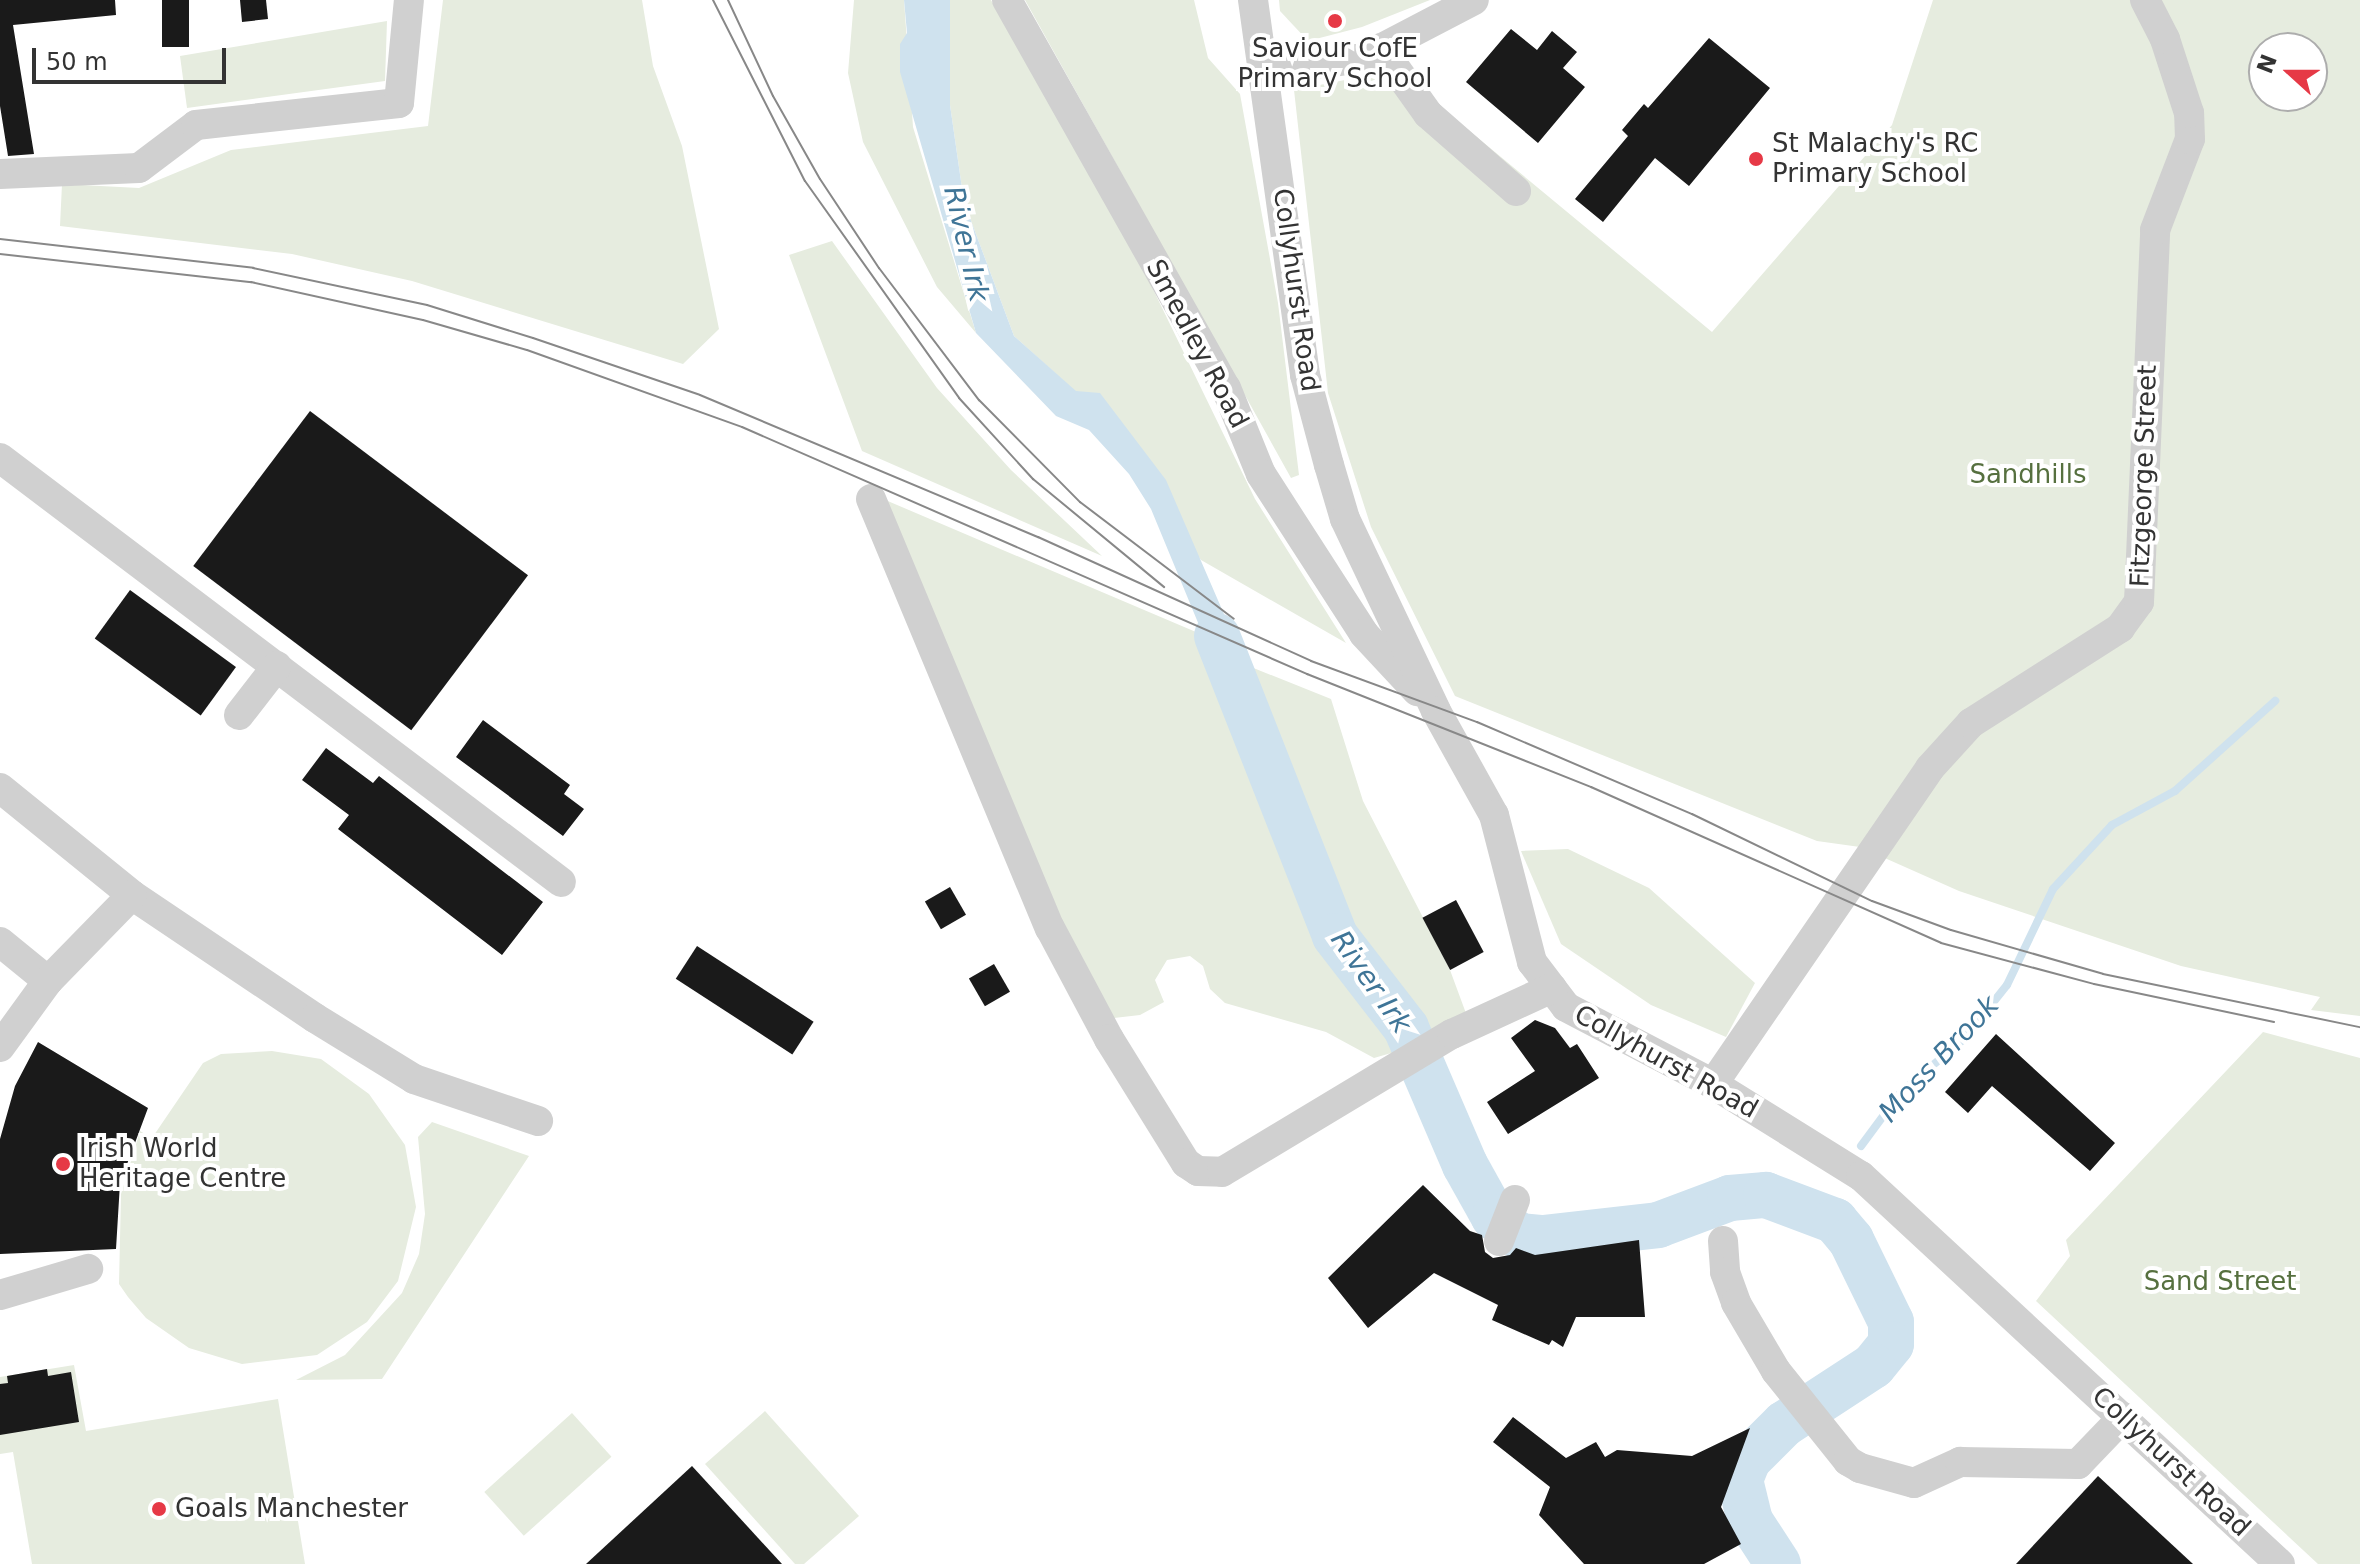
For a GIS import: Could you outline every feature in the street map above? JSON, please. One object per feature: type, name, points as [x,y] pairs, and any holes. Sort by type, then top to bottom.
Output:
[{"type":"street","points":[[0,174],[139,168],[196,125],[399,103],[409,0]]},
{"type":"street","name":"Smedley Road","points":[[1007,0],[1226,388],[1261,474],[1364,634],[1436,711]]},
{"type":"street","name":"Collyhurst Road","points":[[1253,0],[1267,70],[1305,375],[1345,519],[1436,711],[1494,815],[1532,962],[1566,1007],[1713,1084],[1861,1176],[2280,1564]]},
{"type":"street","points":[[1267,70],[1363,58],[1474,0]]},
{"type":"street","name":"Fitzgeorge Street","points":[[1713,1084],[1930,768],[1971,723],[2120,628],[2139,602],[2155,230],[2190,139],[2189,113],[2165,39],[2145,0]]},
{"type":"street","points":[[1381,48],[1428,114],[1516,191]]},
{"type":"street","points":[[0,458],[561,882]]},
{"type":"street","points":[[871,499],[1050,928],[1109,1039],[1186,1163],[1198,1171],[1222,1172],[1452,1034],[1552,988]]},
{"type":"street","points":[[239,715],[277,666]]},
{"type":"street","points":[[0,788],[132,895],[414,1079],[538,1121]]},
{"type":"street","points":[[2,1037],[48,981],[132,895]]},
{"type":"street","points":[[0,942],[48,981]]},
{"type":"street","points":[[1499,1241],[1515,1200]]},
{"type":"street","points":[[1723,1241],[1725,1272],[1736,1303],[1776,1371],[1826,1434],[1860,1468],[1914,1483],[1960,1462],[2078,1464],[2123,1417]]},
{"type":"street","points":[[0,1295],[88,1269]]},
{"type":"green space","points":[[443,0],[642,0],[653,66],[682,146],[719,329],[683,364],[412,281],[292,254],[60,226],[62,184],[139,188],[231,150],[428,126]]},
{"type":"green space","points":[[854,0],[904,0],[913,127],[976,333],[937,287],[863,142],[848,73]]},
{"type":"green space","points":[[950,0],[991,0],[1149,281],[1255,499],[1346,643],[1201,560],[1076,392],[1014,336],[964,202],[950,105]]},
{"type":"green space","points":[[1025,0],[1194,0],[1208,58],[1240,94],[1278,303],[1299,475],[1291,478]]},
{"type":"green space","name":"Saviour CofE Primary School","points":[[1279,0],[1430,0],[1362,27],[1308,41],[1280,11]]},
{"type":"green space","name":"Sandhills","points":[[1933,0],[2360,0],[2360,1016],[2311,1010],[2320,997],[2181,966],[1959,891],[1860,847],[1817,841],[1455,696],[1371,527],[1328,393],[1294,90],[1396,70],[1712,332],[1892,125]]},
{"type":"green space","points":[[387,21],[385,81],[187,108],[180,56]]},
{"type":"green space","points":[[832,241],[937,388],[1011,470],[1102,556],[862,451],[789,255]]},
{"type":"green space","points":[[883,499],[1203,635],[1326,938],[1405,1049],[1374,1058],[1326,1032],[1225,1003],[1210,989],[1203,966],[1190,956],[1167,960],[1155,980],[1164,1002],[1140,1015],[1114,1018],[1033,866]]},
{"type":"green space","points":[[1246,665],[1331,699],[1363,801],[1450,970],[1467,1016],[1426,1040],[1348,929],[1275,757]]},
{"type":"green space","points":[[1568,849],[1649,888],[1755,983],[1726,1037],[1651,1005],[1561,944],[1521,851]]},
{"type":"green space","name":"Sand Street","points":[[2263,1032],[2360,1058],[2360,1564],[2318,1564],[2036,1301],[2070,1256],[2066,1240]]},
{"type":"green space","points":[[272,1051],[321,1059],[369,1094],[405,1145],[416,1207],[398,1281],[367,1322],[317,1355],[242,1364],[189,1348],[146,1318],[128,1297],[119,1284],[121,1194],[140,1131],[152,1138],[203,1063],[221,1054]]},
{"type":"green space","points":[[432,1122],[529,1156],[382,1379],[296,1380],[345,1355],[402,1293],[419,1254],[425,1214],[418,1137]]},
{"type":"green space","name":"Goals Manchester","points":[[74,1365],[86,1431],[278,1399],[305,1564],[32,1564],[13,1452],[0,1454],[0,1377]]},
{"type":"green space","points":[[765,1411],[859,1516],[804,1564],[795,1564],[705,1464]]},
{"type":"green space","points":[[572,1413],[611,1457],[524,1536],[484,1492]]},
{"type":"water","points":[[904,0],[950,0],[950,105],[964,202],[1014,336],[1076,391],[1100,393],[1166,480],[1246,665],[1254,698],[1225,688],[1151,509],[1129,474],[1089,430],[1056,416],[976,333],[900,72],[900,44],[907,33]]},
{"type":"building","points":[[0,0],[115,0],[116,15],[13,25],[34,154],[8,156],[0,106]]},
{"type":"building","points":[[162,0],[189,0],[189,47],[162,47]]},
{"type":"building","points":[[240,0],[266,0],[268,19],[242,22]]},
{"type":"building","points":[[1511,29],[1537,50],[1552,31],[1577,52],[1563,68],[1585,87],[1538,143],[1466,82]]},
{"type":"building","points":[[1709,38],[1770,88],[1689,186],[1655,158],[1603,222],[1575,199],[1628,136],[1622,130],[1644,104],[1648,108]]},
{"type":"building","points":[[310,411],[528,575],[411,730],[193,566]]},
{"type":"building","points":[[130,590],[236,667],[201,716],[95,639]]},
{"type":"building","points":[[483,720],[570,785],[564,794],[584,809],[563,836],[456,757]]},
{"type":"building","points":[[326,748],[373,783],[379,776],[543,902],[502,955],[338,829],[349,815],[302,780]]},
{"type":"building","points":[[950,887],[966,915],[941,929],[925,901]]},
{"type":"building","points":[[1456,900],[1484,952],[1450,970],[1422,918]]},
{"type":"building","points":[[697,946],[814,1022],[792,1054],[676,979]]},
{"type":"building","points":[[994,964],[1010,992],[985,1006],[969,978]]},
{"type":"building","points":[[1535,1020],[1555,1028],[1570,1048],[1577,1044],[1599,1078],[1508,1134],[1487,1102],[1535,1071],[1511,1038]]},
{"type":"building","points":[[1996,1034],[2115,1143],[2090,1171],[1992,1086],[1968,1113],[1945,1092]]},
{"type":"building","name":"Irish World Heritage Centre","points":[[38,1042],[148,1108],[120,1183],[116,1249],[0,1254],[0,1139],[15,1086]]},
{"type":"building","points":[[1423,1185],[1470,1231],[1482,1235],[1485,1252],[1493,1258],[1510,1255],[1516,1248],[1535,1255],[1639,1240],[1645,1317],[1576,1317],[1563,1347],[1552,1340],[1549,1345],[1492,1320],[1498,1305],[1434,1273],[1368,1328],[1328,1278]]},
{"type":"building","points":[[47,1369],[48,1376],[71,1372],[79,1422],[0,1435],[0,1384],[8,1383],[7,1376]]},
{"type":"building","points":[[1513,1417],[1566,1458],[1596,1442],[1605,1457],[1617,1450],[1692,1456],[1750,1428],[1721,1507],[1741,1544],[1704,1564],[1584,1564],[1539,1515],[1550,1487],[1493,1442]]},
{"type":"building","points":[[692,1466],[782,1564],[586,1564]]},
{"type":"building","points":[[2098,1476],[2193,1564],[2016,1564]]},
{"type":"waterway","name":"River Irk","points":[[1217,636],[1335,936],[1406,1028],[1465,1165],[1494,1217],[1519,1236],[1543,1238],[1658,1225],[1730,1198],[1766,1195],[1835,1221],[1851,1240],[1891,1322],[1891,1344],[1873,1366],[1784,1424],[1748,1460],[1740,1480],[1750,1521],[1778,1564]]},
{"type":"waterway","name":"Moss Brook","points":[[1861,1146],[1901,1092],[1964,1039],[2007,985],[2053,889],[2112,825],[2175,791],[2275,701]]},
{"type":"tram line","points":[[713,0],[805,181],[959,398],[1033,479],[1164,587]]},
{"type":"tram line","points":[[728,0],[773,96],[820,179],[879,268],[979,400],[1080,502],[1234,619]]},
{"type":"tram line","points":[[0,239],[253,268],[427,305],[533,338],[700,395],[1038,537],[1311,661],[1477,722],[1692,814],[1872,901],[1951,930],[2103,974],[2360,1027]]},
{"type":"tram line","points":[[0,254],[251,282],[423,320],[527,350],[742,427],[1307,674],[1591,787],[1941,943],[2094,984],[2274,1022]]},
{"type":"place","name":"Saviour CofE Primary School","points":[[1335,21]]},
{"type":"place","name":"St Malachy's RC Primary School","points":[[1756,159]]},
{"type":"place","name":"Irish World Heritage Centre","points":[[63,1164]]},
{"type":"place","name":"Goals Manchester","points":[[159,1509]]}]
